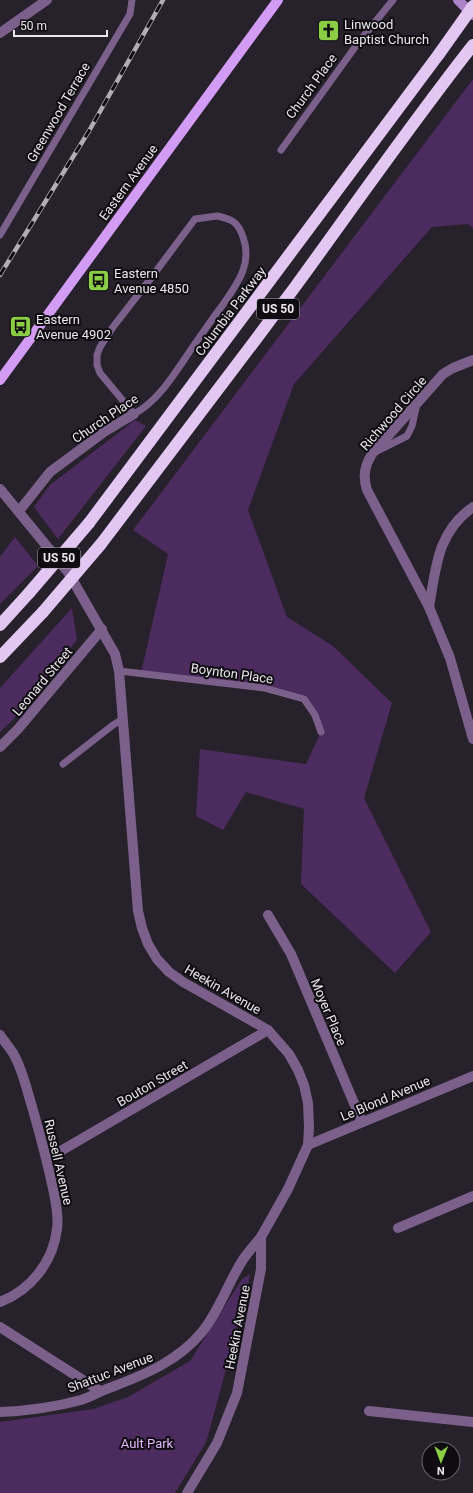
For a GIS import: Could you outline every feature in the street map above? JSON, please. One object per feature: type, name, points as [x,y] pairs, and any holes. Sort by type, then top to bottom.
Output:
[{"type":"highway","name":"Columbia Parkway","points":[[0,625],[29,594],[89,523],[473,6]]},
{"type":"highway","name":"US 50","points":[[0,657],[43,612],[101,544],[228,377],[328,242],[392,151],[473,45]]},
{"type":"main road","name":"Eastern Avenue","points":[[0,380],[278,0]]},
{"type":"street","points":[[458,0],[473,15]]},
{"type":"street","points":[[0,33],[41,2]]},
{"type":"street","name":"Richwood Circle","points":[[473,360],[453,368],[443,374],[372,454],[367,462],[364,472],[364,481],[367,490],[428,607],[450,658],[473,739]]},
{"type":"street","name":"Church Place","points":[[19,511],[50,472],[104,432],[134,414]]},
{"type":"street","name":"Heekin Avenue","points":[[0,489],[68,572],[115,654],[119,671],[138,911],[148,944],[157,959],[169,972],[183,982],[268,1030],[289,1054],[304,1085],[308,1109],[308,1146],[288,1189],[261,1237],[261,1269],[237,1393],[217,1443],[187,1493]]},
{"type":"street","points":[[428,607],[438,556],[444,540],[464,513],[473,507]]},
{"type":"street","name":"Leonard Street","points":[[0,747],[18,729],[102,629]]},
{"type":"street","name":"Moyer Place","points":[[268,915],[290,954],[362,1122]]},
{"type":"street","name":"Bouton Street","points":[[47,1158],[268,1030]]},
{"type":"street","name":"Russell Avenue","points":[[0,1036],[13,1053],[22,1074],[47,1158],[58,1217],[55,1240],[47,1261],[41,1270],[21,1291],[0,1302]]},
{"type":"street","name":"Le Blond Avenue","points":[[308,1146],[362,1122],[472,1079]]},
{"type":"street","points":[[398,1228],[473,1196]]},
{"type":"street","name":"Shattuc Avenue","points":[[0,1412],[21,1412],[82,1399],[146,1374],[162,1366],[190,1345],[202,1332],[212,1317],[244,1258],[261,1237]]},
{"type":"street","points":[[0,1327],[100,1391]]},
{"type":"street","points":[[369,1411],[473,1422]]},
{"type":"lane","name":"Greenwood Terrace","points":[[0,235],[130,14],[132,0]]},
{"type":"lane","name":"Church Place","points":[[281,150],[358,43],[393,0]]},
{"type":"lane","name":"Church Place","points":[[217,216],[228,218],[240,226],[245,242],[247,259],[240,281],[160,392],[141,410],[134,414],[100,373],[97,365],[97,355],[100,347],[113,327],[195,219],[217,216]]},
{"type":"lane","name":"Boynton Place","points":[[119,671],[264,688],[304,699],[315,715],[321,732]]},
{"type":"lane","points":[[63,764],[123,719]]},
{"type":"green space","points":[[473,79],[473,228],[468,224],[432,227],[294,384],[248,510],[287,617],[333,646],[392,703],[364,798],[431,932],[395,973],[301,884],[304,809],[246,792],[223,830],[196,816],[200,749],[306,764],[321,732],[304,699],[285,693],[141,673],[168,554],[133,530]]},
{"type":"green space","points":[[135,420],[146,426],[58,539],[34,507],[50,485]]},
{"type":"green space","points":[[15,537],[38,566],[0,604],[0,557]]},
{"type":"green space","points":[[72,608],[77,640],[12,721],[0,732],[0,688]]},
{"type":"green space","name":"Ault Park","points":[[250,1274],[247,1291],[208,1436],[205,1444],[175,1493],[0,1493],[0,1422],[93,1409],[128,1397],[190,1361],[242,1279]]},
{"type":"railway","points":[[0,275],[89,131],[163,0]]},
{"type":"place","name":"Linwood Baptist Church","points":[[329,31]]},
{"type":"place","name":"Eastern Avenue 4850","points":[[98,280]]},
{"type":"place","name":"Eastern Avenue 4902","points":[[20,326]]}]
